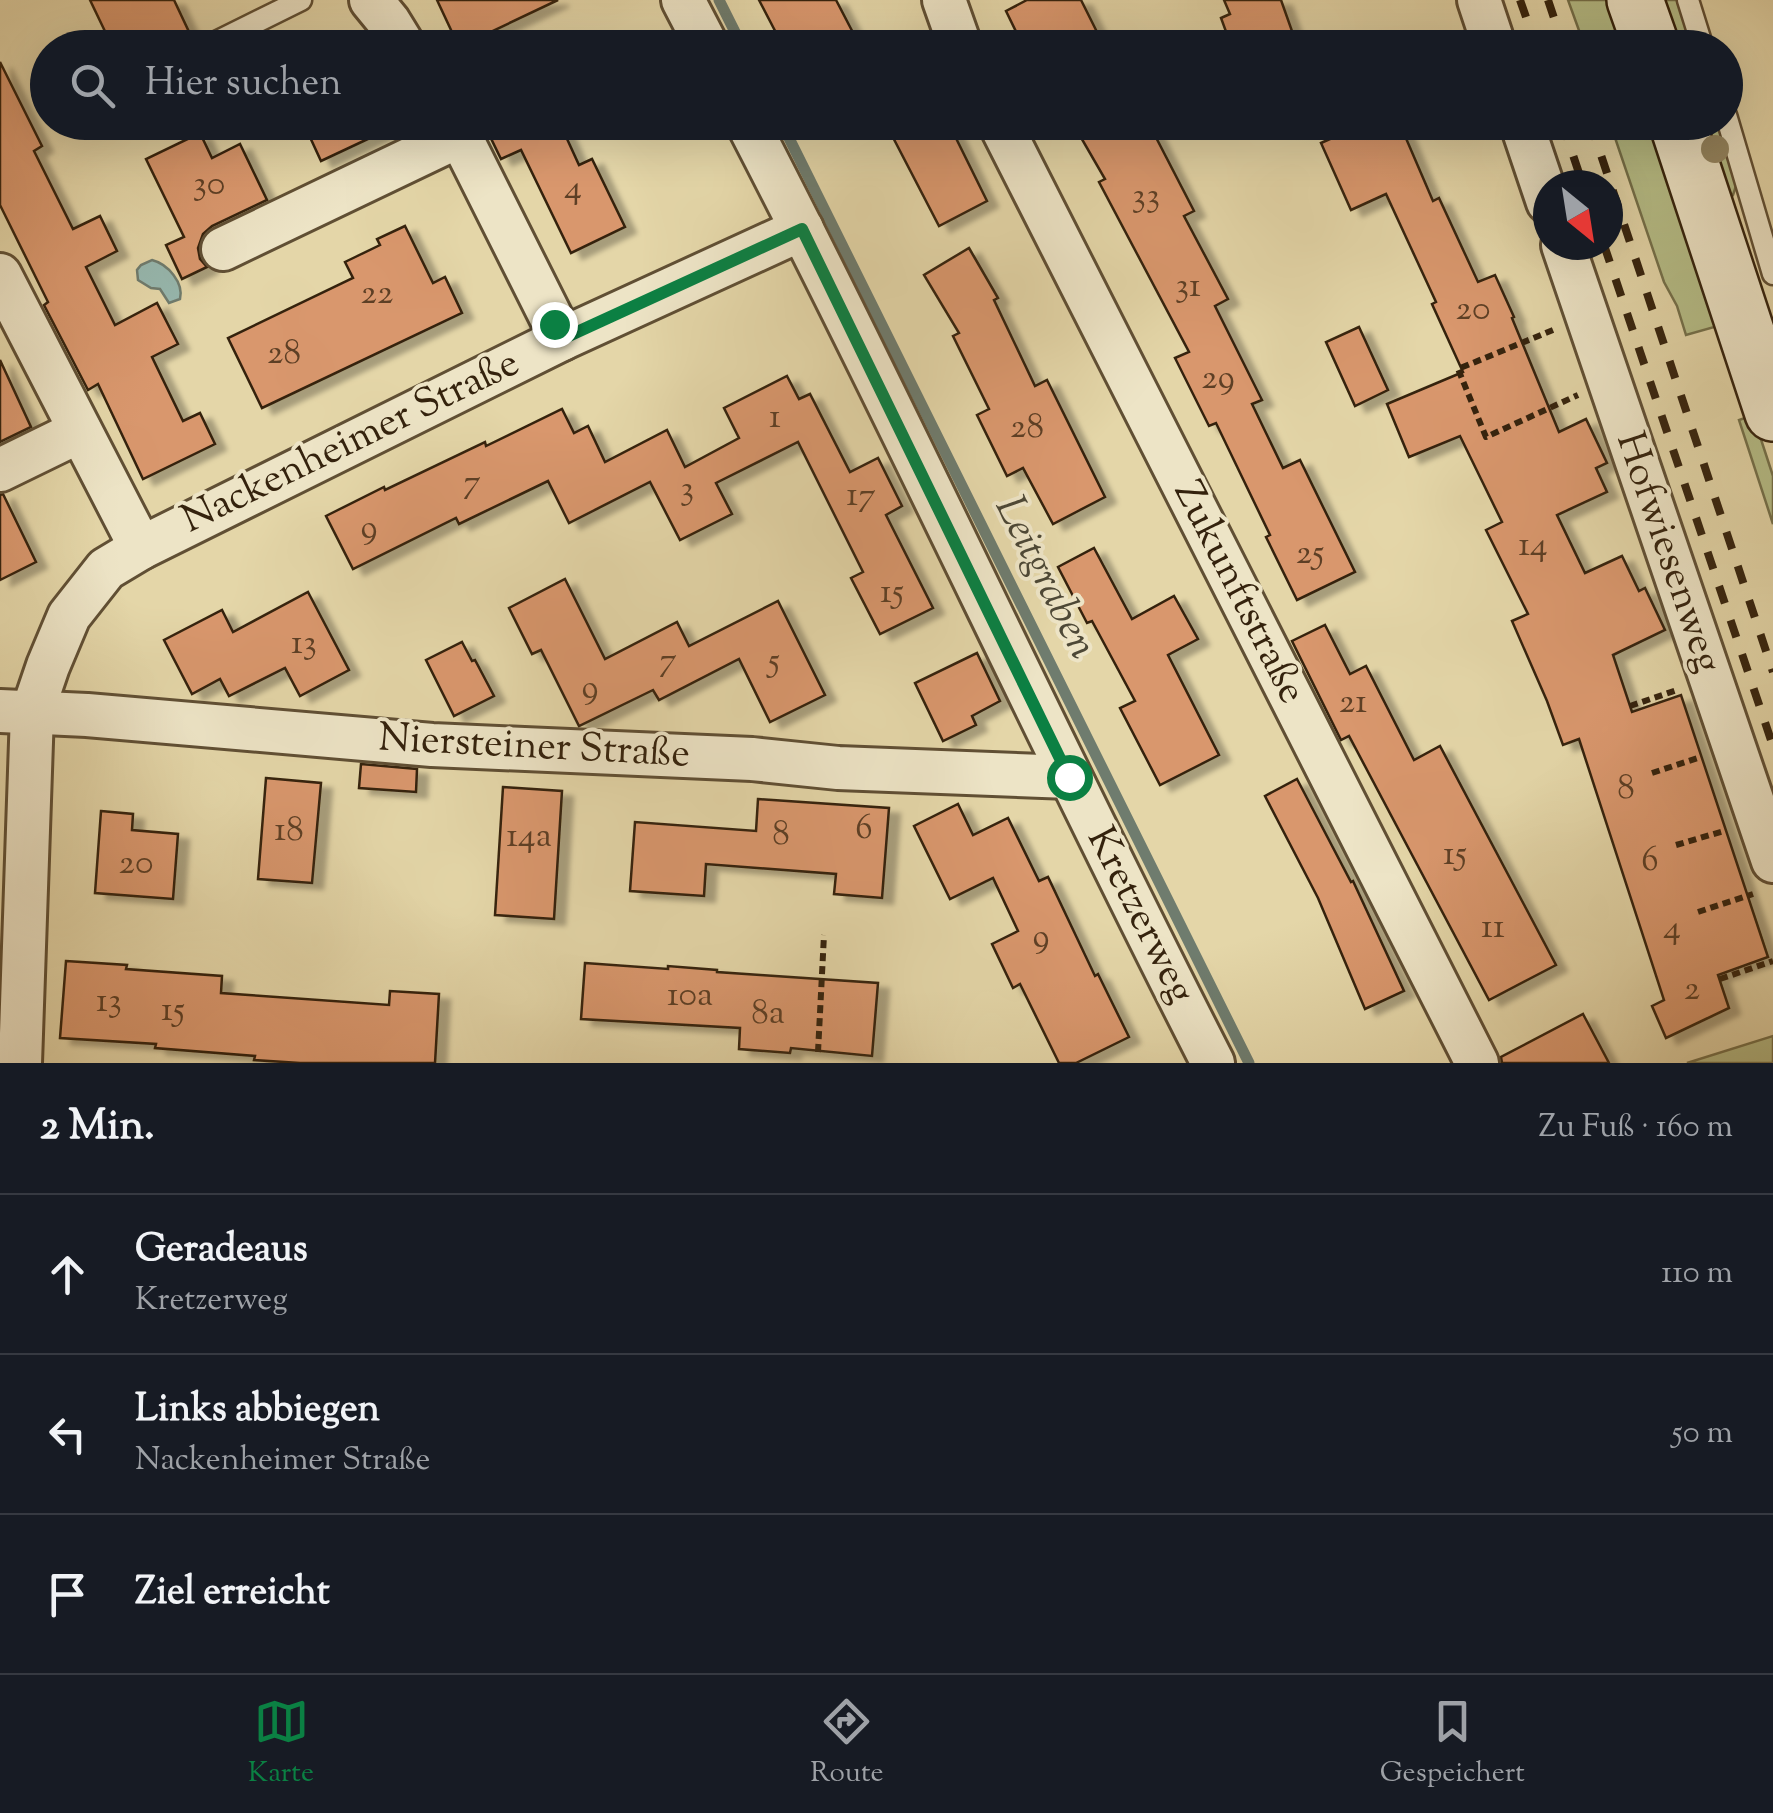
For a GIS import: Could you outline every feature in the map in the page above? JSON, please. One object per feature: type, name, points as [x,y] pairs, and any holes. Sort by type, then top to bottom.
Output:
[{"type":"main road","points":[[1636,0],[1646,30]]},
{"type":"main road","points":[[1688,140],[1734,219],[1773,413]]},
{"type":"street","points":[[371,0],[394,30]]},
{"type":"street","points":[[684,0],[699,30]]},
{"type":"street","points":[[944,0],[955,30]]},
{"type":"street","points":[[1479,0],[1490,30]]},
{"type":"street","name":"Nackenheimer Straße","points":[[223,249],[436,140]]},
{"type":"street","name":"Nackenheimer Straße","points":[[462,140],[562,339]]},
{"type":"street","name":"Kretzerweg","points":[[756,140],[1212,1063]]},
{"type":"street","name":"Zukunftstraße","points":[[1008,140],[1477,1063]]},
{"type":"street","points":[[1527,140],[1537,170]]},
{"type":"street","name":"Nackenheimer Straße","points":[[20,1063],[16,712],[48,666],[69,616],[106,569],[140,548],[562,339],[802,229]]},
{"type":"street","name":"Hofwiesenweg","points":[[1568,260],[1759,820],[1764,877]]},
{"type":"street","name":"Nackenheimer Straße","points":[[0,275],[140,548]]},
{"type":"street","points":[[0,470],[80,430]]},
{"type":"street","name":"Niersteiner Straße","points":[[16,712],[106,716],[432,745],[1069,777]]},
{"type":"lane","points":[[240,30],[301,0]]},
{"type":"lane","points":[[1688,0],[1697,30]]},
{"type":"lane","points":[[1728,140],[1734,219],[1773,274]]},
{"type":"path","points":[[1587,316],[1458,369],[1486,436],[1608,382]]},
{"type":"path","points":[[1652,774],[1732,747]]},
{"type":"path","points":[[1676,846],[1759,820]]},
{"type":"path","points":[[1698,912],[1764,877]]},
{"type":"path","points":[[818,1052],[824,935]]},
{"type":"path","points":[[1720,980],[1773,961]]},
{"type":"green space","points":[[1568,0],[1615,0],[1625,30],[1579,30]]},
{"type":"green space","points":[[1654,0],[1677,0],[1687,30],[1664,30]]},
{"type":"green space","points":[[1616,140],[1662,140],[1725,324],[1686,335]]},
{"type":"green space","points":[[1703,140],[1723,140],[1737,183],[1733,195],[1728,194]]},
{"type":"green space","points":[[1753,415],[1773,476],[1773,524],[1739,420]]},
{"type":"green space","points":[[1773,1036],[1773,1063],[1687,1063]]},
{"type":"water","points":[[152,260],[174,275],[180,299],[169,303],[160,289],[138,280],[137,270]]},
{"type":"building","points":[[90,0],[174,0],[188,30],[104,30]]},
{"type":"building","points":[[437,0],[558,0],[495,30],[451,30]]},
{"type":"building","points":[[759,0],[836,0],[852,30],[775,30]]},
{"type":"building","points":[[1027,0],[1081,0],[1096,30],[1015,30],[1006,11]]},
{"type":"building","points":[[1224,0],[1281,0],[1292,30],[1225,30],[1221,18],[1230,14]]},
{"type":"building","points":[[0,62],[30,122],[30,140],[39,140],[42,146],[34,151],[73,229],[100,216],[117,251],[86,267],[115,325],[157,303],[178,344],[152,357],[183,421],[200,413],[215,444],[143,479],[98,384],[88,390],[44,305],[48,302],[0,205]]},
{"type":"building","points":[[185,140],[203,140],[212,158],[240,144],[267,200],[203,234],[198,248],[207,267],[182,279],[166,245],[184,237],[146,159]]},
{"type":"building","points":[[311,140],[366,140],[321,161]]},
{"type":"building","points":[[492,140],[568,140],[579,165],[592,159],[625,227],[571,253],[521,150],[501,159]]},
{"type":"building","points":[[894,140],[957,140],[987,201],[939,226]]},
{"type":"building","points":[[1082,140],[1157,140],[1194,211],[1184,216],[1228,299],[1215,306],[1262,400],[1252,404],[1283,468],[1300,460],[1355,572],[1297,600],[1216,423],[1209,426],[1175,358],[1189,352],[1099,182],[1105,179]]},
{"type":"building","points":[[1407,140],[1433,201],[1439,198],[1478,282],[1495,275],[1559,432],[1586,419],[1607,463],[1596,468],[1607,492],[1557,515],[1585,573],[1622,556],[1639,591],[1645,588],[1665,630],[1613,655],[1632,712],[1681,695],[1768,957],[1718,975],[1729,1008],[1666,1038],[1652,1006],[1664,1000],[1579,739],[1563,745],[1512,621],[1528,614],[1486,530],[1502,522],[1460,436],[1409,457],[1387,404],[1463,372],[1432,304],[1436,302],[1386,194],[1351,210],[1321,143]]},
{"type":"building","points":[[405,226],[433,283],[445,277],[462,313],[262,408],[228,338],[353,278],[345,262],[380,245],[377,239]]},
{"type":"building","points":[[969,248],[998,298],[994,300],[1035,386],[1047,380],[1105,497],[1053,524],[1023,468],[1007,476],[977,415],[989,409],[953,336],[959,333],[924,275]]},
{"type":"building","points":[[1359,327],[1388,390],[1355,406],[1326,342]]},
{"type":"building","points":[[0,360],[31,427],[0,442]]},
{"type":"building","points":[[787,376],[799,399],[810,394],[850,472],[878,458],[902,506],[886,515],[933,608],[880,634],[851,578],[863,572],[798,442],[716,483],[732,514],[680,540],[650,482],[569,523],[548,481],[459,524],[456,518],[353,569],[326,516],[562,409],[574,433],[588,426],[605,462],[667,430],[685,467],[739,438],[724,408]]},
{"type":"building","points":[[3,494],[36,562],[0,580],[0,495]]},
{"type":"building","points":[[1094,548],[1132,619],[1174,596],[1198,639],[1168,655],[1219,755],[1160,785],[1120,708],[1135,701],[1058,567]]},
{"type":"building","points":[[565,579],[605,659],[677,622],[689,646],[778,601],[825,695],[770,722],[739,659],[659,700],[653,690],[579,726],[541,650],[532,654],[509,608]]},
{"type":"building","points":[[308,592],[349,670],[300,696],[285,668],[229,696],[220,679],[192,694],[164,640],[222,610],[233,632]]},
{"type":"building","points":[[1325,625],[1350,674],[1366,666],[1414,760],[1440,746],[1556,965],[1489,1000],[1349,736],[1341,740],[1292,641]]},
{"type":"building","points":[[462,642],[494,696],[454,716],[426,660]]},
{"type":"building","points":[[977,653],[1000,701],[972,716],[976,725],[943,741],[915,683]]},
{"type":"building","points":[[361,764],[417,769],[416,792],[359,788]]},
{"type":"building","points":[[266,778],[321,783],[312,883],[258,879]]},
{"type":"building","points":[[1297,779],[1353,881],[1404,991],[1365,1009],[1318,898],[1265,796]]},
{"type":"building","points":[[503,787],[562,791],[554,919],[495,915]]},
{"type":"building","points":[[758,799],[889,808],[882,898],[834,894],[836,874],[706,864],[704,896],[630,891],[635,822],[756,831]]},
{"type":"building","points":[[958,804],[973,835],[1008,818],[1039,881],[1048,877],[1129,1037],[1076,1063],[1059,1063],[1020,984],[1013,988],[992,944],[1018,931],[993,878],[950,899],[914,826]]},
{"type":"building","points":[[101,811],[133,814],[132,830],[178,834],[173,899],[95,893]]},
{"type":"building","points":[[66,961],[222,976],[221,993],[389,1005],[390,991],[439,994],[435,1063],[254,1060],[255,1056],[155,1048],[156,1044],[60,1038]]},
{"type":"building","points":[[585,963],[878,983],[872,1056],[791,1048],[790,1053],[739,1049],[740,1028],[581,1019]]},
{"type":"building","points":[[1583,1014],[1609,1063],[1502,1063],[1501,1057]]},
{"type":"waterway","name":"Leitgraben","points":[[719,0],[734,30]]},
{"type":"waterway","name":"Leitgraben","points":[[790,140],[1249,1063]]},
{"type":"railway","points":[[1520,0],[1531,30]]},
{"type":"railway","points":[[1548,0],[1558,30]]},
{"type":"railway","points":[[1568,140],[1578,170]]},
{"type":"railway","points":[[1596,140],[1773,672]]},
{"type":"railway","points":[[1609,260],[1773,746]]},
{"type":"route","points":[[554,324],[562,339],[802,229],[1069,777]]}]
